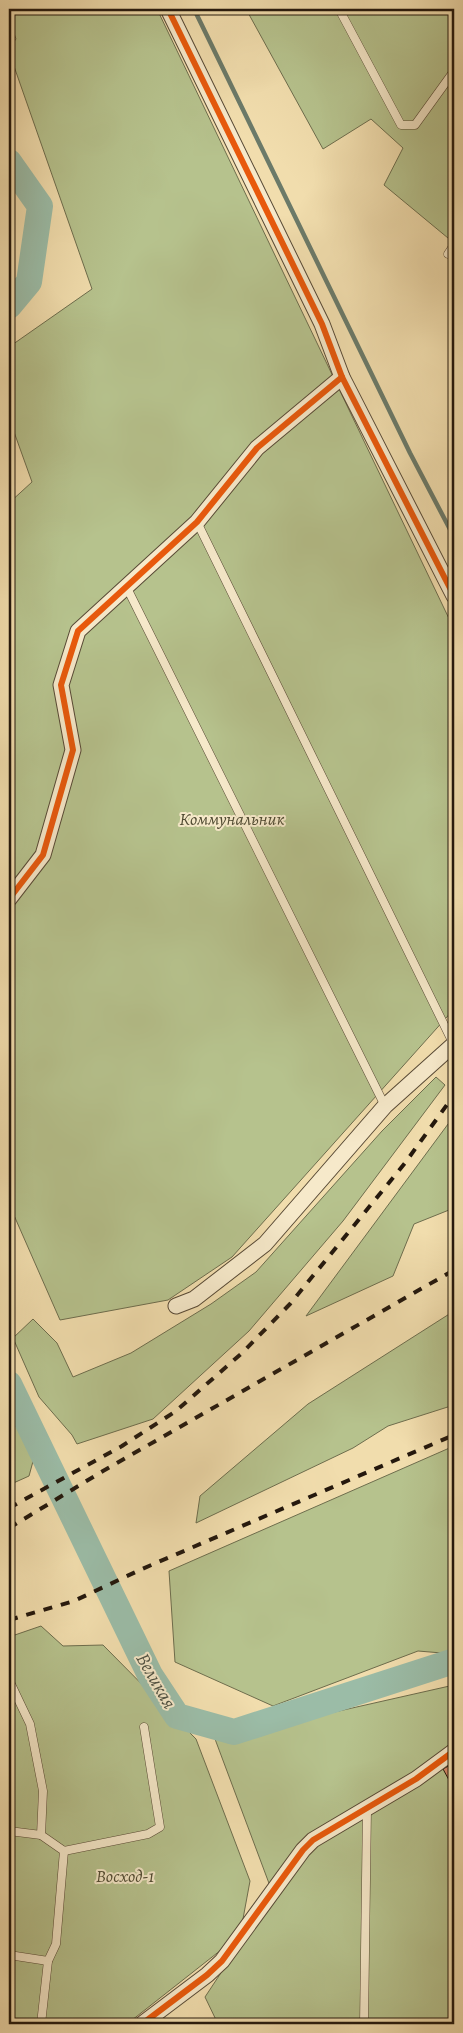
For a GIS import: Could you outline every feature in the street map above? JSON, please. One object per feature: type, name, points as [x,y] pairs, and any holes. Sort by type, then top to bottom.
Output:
[{"type":"street","points":[[168,9],[322,324],[342,377],[454,596]]},
{"type":"street","points":[[9,899],[43,855],[73,750],[61,685],[78,631],[197,522],[257,448],[342,377]]},
{"type":"street","points":[[176,1306],[194,1299],[265,1244],[385,1106],[454,1044]]},
{"type":"street","points":[[142,2024],[207,1976],[222,1961],[303,1850],[313,1840],[416,1779],[454,1751]]},
{"type":"lane","points":[[339,9],[401,125],[415,125],[454,71]]},
{"type":"lane","points":[[448,254],[454,245]]},
{"type":"lane","points":[[197,522],[454,1044]]},
{"type":"lane","points":[[127,588],[385,1106]]},
{"type":"lane","points":[[9,1680],[30,1724],[43,1792],[40,1834]]},
{"type":"lane","points":[[9,1831],[40,1834],[64,1851],[148,1834],[160,1827],[144,1728]]},
{"type":"lane","points":[[364,2024],[366,1808]]},
{"type":"lane","points":[[41,2024],[48,1961],[56,1944],[64,1851]]},
{"type":"lane","points":[[9,1955],[48,1961]]},
{"type":"green space","name":"Коммунальник","points":[[9,9],[157,9],[454,629],[454,1009],[232,1257],[168,1300],[60,1320],[9,1204],[9,503],[32,482],[9,418],[9,347],[92,289],[9,52],[9,48],[16,39],[9,19]]},
{"type":"green space","points":[[246,9],[454,9],[454,243],[384,185],[403,148],[371,119],[323,149]]},
{"type":"green space","points":[[436,1077],[445,1085],[343,1221],[249,1331],[153,1419],[77,1444],[72,1435],[39,1397],[13,1338],[33,1319],[57,1343],[73,1377],[131,1353],[211,1304],[256,1272],[382,1131]]},
{"type":"green space","points":[[454,1116],[454,1208],[414,1224],[393,1276],[306,1316]]},
{"type":"green space","points":[[454,1311],[454,1405],[388,1426],[353,1448],[196,1523],[200,1496],[308,1404]]},
{"type":"green space","points":[[9,1416],[35,1454],[29,1476],[9,1485]]},
{"type":"green space","points":[[454,1446],[454,1654],[418,1651],[273,1706],[175,1662],[169,1571]]},
{"type":"green space","name":"Восход-1","points":[[41,1626],[63,1646],[103,1645],[196,1739],[250,1881],[240,1935],[127,2024],[9,2024],[9,1637]]},
{"type":"green space","points":[[454,1685],[454,2024],[218,2024],[205,1997],[273,1894],[215,1739]]},
{"type":"building","points":[[454,1763],[454,1777],[449,1780],[443,1769]]},
{"type":"waterway","points":[[194,9],[410,453],[454,537]]},
{"type":"waterway","name":"Великая","points":[[9,162],[40,206],[29,282],[9,306]]},
{"type":"waterway","name":"Великая","points":[[9,1384],[150,1675],[177,1716],[234,1732],[451,1662],[454,1664]]},
{"type":"railway","points":[[9,1508],[122,1446],[176,1411],[242,1353],[290,1304],[405,1163],[454,1095]]},
{"type":"railway","points":[[9,1528],[103,1471],[454,1270]]},
{"type":"railway","points":[[9,1620],[74,1601],[142,1569],[454,1435]]},
{"type":"cycle path","points":[[168,9],[322,324],[342,377],[454,596]]},
{"type":"cycle path","points":[[9,899],[43,855],[73,750],[61,685],[78,631],[197,522],[257,448],[342,377]]},
{"type":"cycle path","points":[[142,2024],[207,1975],[222,1961],[303,1850],[313,1840],[416,1779],[454,1751]]}]
